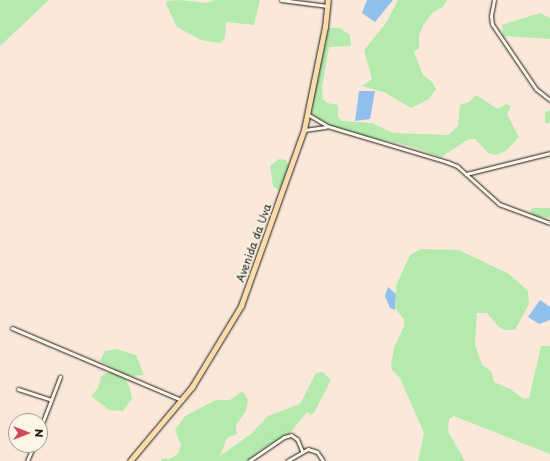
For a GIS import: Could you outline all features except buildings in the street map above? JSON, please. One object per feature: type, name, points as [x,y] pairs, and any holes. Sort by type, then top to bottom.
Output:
[{"type":"main road","name":"Avenida da Uva","points":[[130,461],[182,400],[209,361],[241,306],[304,130],[308,115],[328,0]]},
{"type":"street","points":[[281,0],[328,6]]},
{"type":"street","points":[[494,0],[490,16],[492,24],[536,88],[550,100]]},
{"type":"street","points":[[308,115],[327,126],[439,159],[466,174],[499,204],[550,223]]},
{"type":"street","points":[[304,130],[327,126]]},
{"type":"street","points":[[466,174],[550,153]]},
{"type":"street","points":[[12,328],[182,400]]},
{"type":"street","points":[[46,413],[60,377]]},
{"type":"street","points":[[18,389],[51,400]]},
{"type":"street","points":[[249,461],[284,437],[291,435],[297,439],[302,450]]},
{"type":"street","points":[[287,461],[302,450],[313,450],[323,461]]},
{"type":"green space","points":[[0,0],[49,0],[0,46]]},
{"type":"green space","points":[[179,0],[207,3],[214,0],[260,0],[254,25],[226,22],[225,38],[220,43],[201,40],[177,27],[166,4],[167,1]]},
{"type":"green space","points":[[398,0],[447,0],[443,7],[432,13],[424,24],[419,35],[419,48],[414,52],[423,75],[432,82],[436,89],[429,99],[411,108],[386,93],[362,86],[372,79],[364,50],[386,23]]},
{"type":"green space","points":[[540,13],[550,18],[550,39],[503,36],[502,25]]},
{"type":"green space","points":[[328,28],[340,28],[350,35],[351,46],[329,47],[322,87],[323,99],[327,103],[338,105],[338,117],[342,121],[372,123],[393,133],[448,135],[458,126],[460,105],[469,102],[476,95],[498,109],[506,104],[511,106],[507,114],[519,137],[506,151],[495,155],[488,153],[475,139],[469,139],[441,157],[410,146],[338,130],[312,114],[320,35]]},
{"type":"green space","points":[[550,110],[550,123],[545,123],[545,112]]},
{"type":"green space","points":[[279,159],[286,160],[290,169],[280,191],[273,186],[270,166]]},
{"type":"green space","points":[[532,208],[550,208],[550,218],[534,216],[530,213]]},
{"type":"green space","points":[[421,249],[459,250],[509,274],[528,291],[529,304],[515,330],[505,330],[499,327],[487,313],[477,313],[475,344],[482,365],[491,371],[494,382],[510,389],[524,399],[529,398],[541,346],[550,346],[550,454],[454,416],[449,419],[448,431],[465,461],[418,461],[424,433],[400,378],[392,370],[391,365],[394,348],[404,326],[404,320],[396,309],[396,286],[410,255]]},
{"type":"green space","points":[[117,349],[136,355],[144,375],[127,376],[100,361],[105,351]]},
{"type":"green space","points":[[112,372],[125,379],[130,388],[132,399],[123,411],[109,410],[91,396],[98,388],[101,377],[106,373]]},
{"type":"green space","points":[[323,372],[331,380],[314,413],[311,415],[307,412],[290,433],[259,451],[249,461],[161,461],[162,458],[169,459],[178,454],[181,445],[175,430],[185,416],[216,400],[230,400],[241,392],[244,393],[248,400],[246,411],[236,425],[237,434],[227,438],[220,456],[251,434],[268,416],[300,404],[316,373]]},
{"type":"water","points":[[367,0],[393,0],[375,22],[362,13]]},
{"type":"water","points":[[359,91],[375,91],[370,119],[355,121]]},
{"type":"water","points":[[388,287],[396,294],[395,310],[390,308],[385,296]]},
{"type":"water","points":[[540,300],[550,307],[550,320],[539,324],[528,317]]}]
